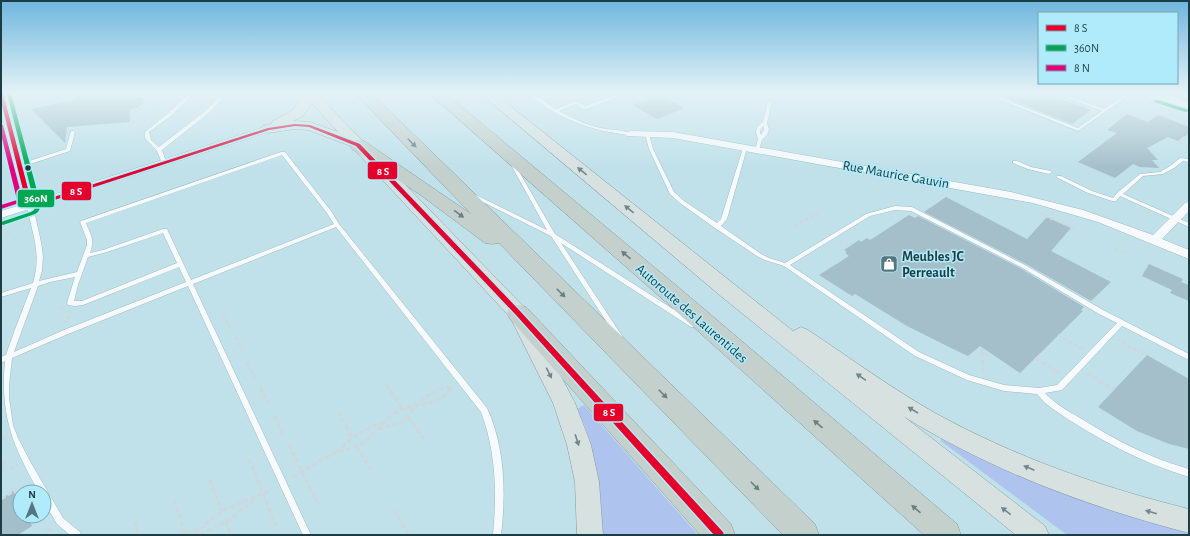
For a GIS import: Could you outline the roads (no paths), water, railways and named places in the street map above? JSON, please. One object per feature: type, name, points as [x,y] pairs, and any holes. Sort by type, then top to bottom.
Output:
[{"type":"highway","points":[[387,118],[804,535]]},
{"type":"highway","name":"Autoroute des Laurentides","points":[[466,118],[946,535]]},
{"type":"highway","points":[[358,145],[428,192],[544,275]]},
{"type":"highway","points":[[518,314],[720,535]]},
{"type":"main road","points":[[268,129],[289,118]]},
{"type":"main road","points":[[333,118],[518,314],[564,403],[579,446],[587,482],[590,535]]},
{"type":"main road","points":[[517,118],[680,252],[1036,535]]},
{"type":"main road","points":[[268,129],[295,125],[310,126],[358,145]]},
{"type":"main road","points":[[680,252],[894,399],[944,428],[1006,459],[1060,481],[1125,504],[1189,521]]},
{"type":"street","points":[[8,118],[30,206]]},
{"type":"street","points":[[1,215],[268,129]]},
{"type":"street","name":"Rue Maurice Gauvin","points":[[630,134],[673,135],[1031,199],[1094,217],[1156,240],[1189,255]]},
{"type":"street","points":[[1156,240],[1160,233],[1189,205]]},
{"type":"lane","points":[[164,162],[159,150],[146,137],[147,132],[165,118]]},
{"type":"lane","points":[[159,150],[199,118]]},
{"type":"lane","points":[[567,118],[574,122],[604,131],[630,134]]},
{"type":"lane","points":[[757,150],[760,139],[766,134],[768,128],[765,123],[766,118]]},
{"type":"lane","points":[[1048,118],[1078,130],[1095,118]]},
{"type":"lane","points":[[19,166],[68,150],[73,132]]},
{"type":"lane","points":[[648,134],[650,149],[672,193],[717,227],[763,258],[786,265],[906,347],[931,361],[967,377],[992,385],[1014,389],[1039,391],[1059,388],[1121,323]]},
{"type":"lane","points":[[717,227],[724,219],[746,148]]},
{"type":"lane","points":[[181,264],[89,301],[75,304],[70,303],[70,299],[90,242],[83,222],[282,153],[329,212],[337,225],[484,410],[491,431],[498,472],[500,493],[497,535]]},
{"type":"lane","points":[[507,153],[553,235],[624,344]]},
{"type":"lane","points":[[1059,177],[1090,192],[1114,200],[1142,175],[1161,172],[1172,168],[1182,159],[1189,161]]},
{"type":"lane","points":[[1015,162],[1030,168],[1049,172]]},
{"type":"lane","points":[[454,186],[553,235],[701,330]]},
{"type":"lane","points":[[1119,194],[1189,225]]},
{"type":"lane","points":[[30,206],[41,260],[35,285],[12,343],[4,380],[8,422],[19,450],[39,484]]},
{"type":"lane","points":[[786,265],[868,215],[895,208],[907,208],[922,214],[1016,262],[1121,323],[1189,358]]},
{"type":"lane","points":[[1,360],[66,332],[337,225]]},
{"type":"lane","points":[[86,256],[105,252],[165,230],[307,535]]},
{"type":"lane","points":[[1,295],[50,280],[79,274]]},
{"type":"lane","points":[[708,334],[741,356]]},
{"type":"lane","points":[[629,351],[646,376]]},
{"type":"lane","points":[[1039,391],[1053,405],[1113,442],[1150,460],[1189,473]]},
{"type":"lane","points":[[52,507],[60,521],[77,535]]},
{"type":"place","name":"Meubles JC Perreault","points":[[889,264]]}]
